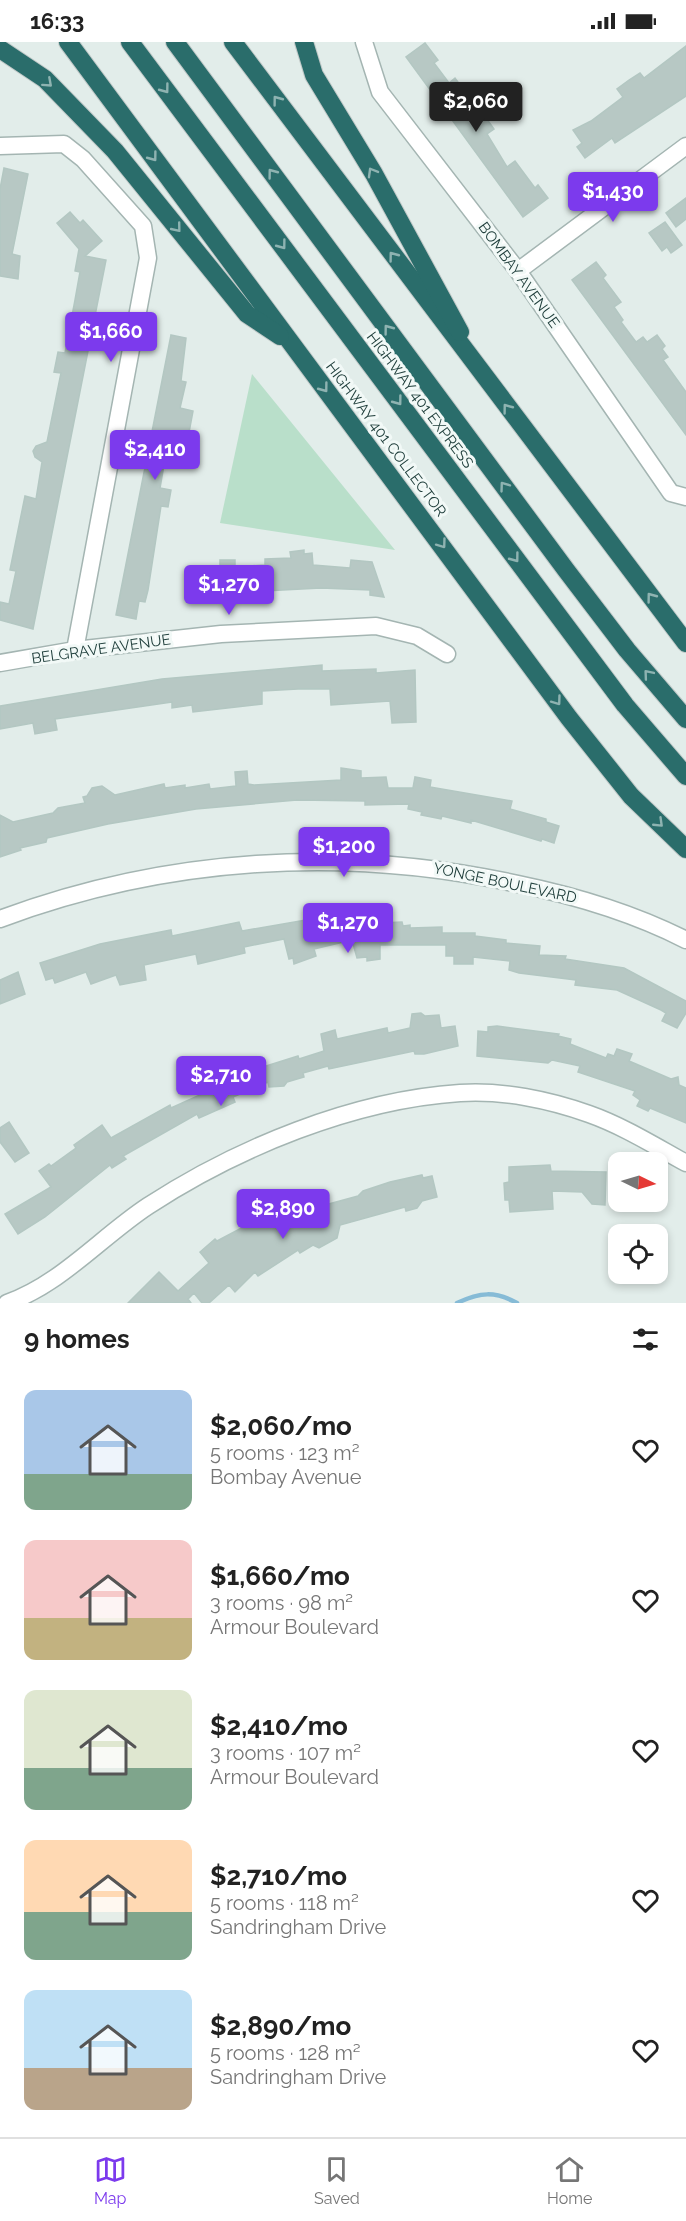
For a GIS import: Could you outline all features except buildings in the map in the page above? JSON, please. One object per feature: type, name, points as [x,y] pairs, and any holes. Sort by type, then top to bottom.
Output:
[{"type":"highway","name":"HIGHWAY 401 COLLECTOR","points":[[68,42],[569,718],[631,796],[686,849]]},
{"type":"highway","name":"HIGHWAY 401 EXPRESS","points":[[130,42],[625,705],[686,776]]},
{"type":"highway","name":"HIGHWAY 401 EXPRESS","points":[[175,42],[566,570],[627,650],[686,719]]},
{"type":"highway","points":[[233,42],[686,643]]},
{"type":"highway","points":[[304,42],[314,75],[374,174],[459,327],[466,354]]},
{"type":"highway","points":[[0,50],[45,79],[115,151],[247,314],[289,342]]},
{"type":"street","name":"BOMBAY AVENUE","points":[[364,42],[380,92],[519,271],[671,493],[686,497]]},
{"type":"street","points":[[0,147],[64,144],[83,159],[143,226],[148,258],[75,650]]},
{"type":"street","points":[[519,271],[686,146]]},
{"type":"street","name":"BELGRAVE AVENUE","points":[[0,663],[75,650],[221,634],[376,626],[417,636],[447,654]]},
{"type":"street","name":"YONGE BOULEVARD","points":[[0,919],[69,896],[191,869],[325,860],[406,864],[516,883],[597,903],[686,940]]},
{"type":"street","points":[[7,1303],[44,1286],[131,1218],[175,1189],[231,1159],[352,1113],[414,1098],[462,1093],[541,1101],[590,1114],[686,1163]]},
{"type":"green space","points":[[252,374],[395,550],[220,523]]},
{"type":"waterway","points":[[457,1303],[487,1294],[502,1296],[517,1303]]}]
